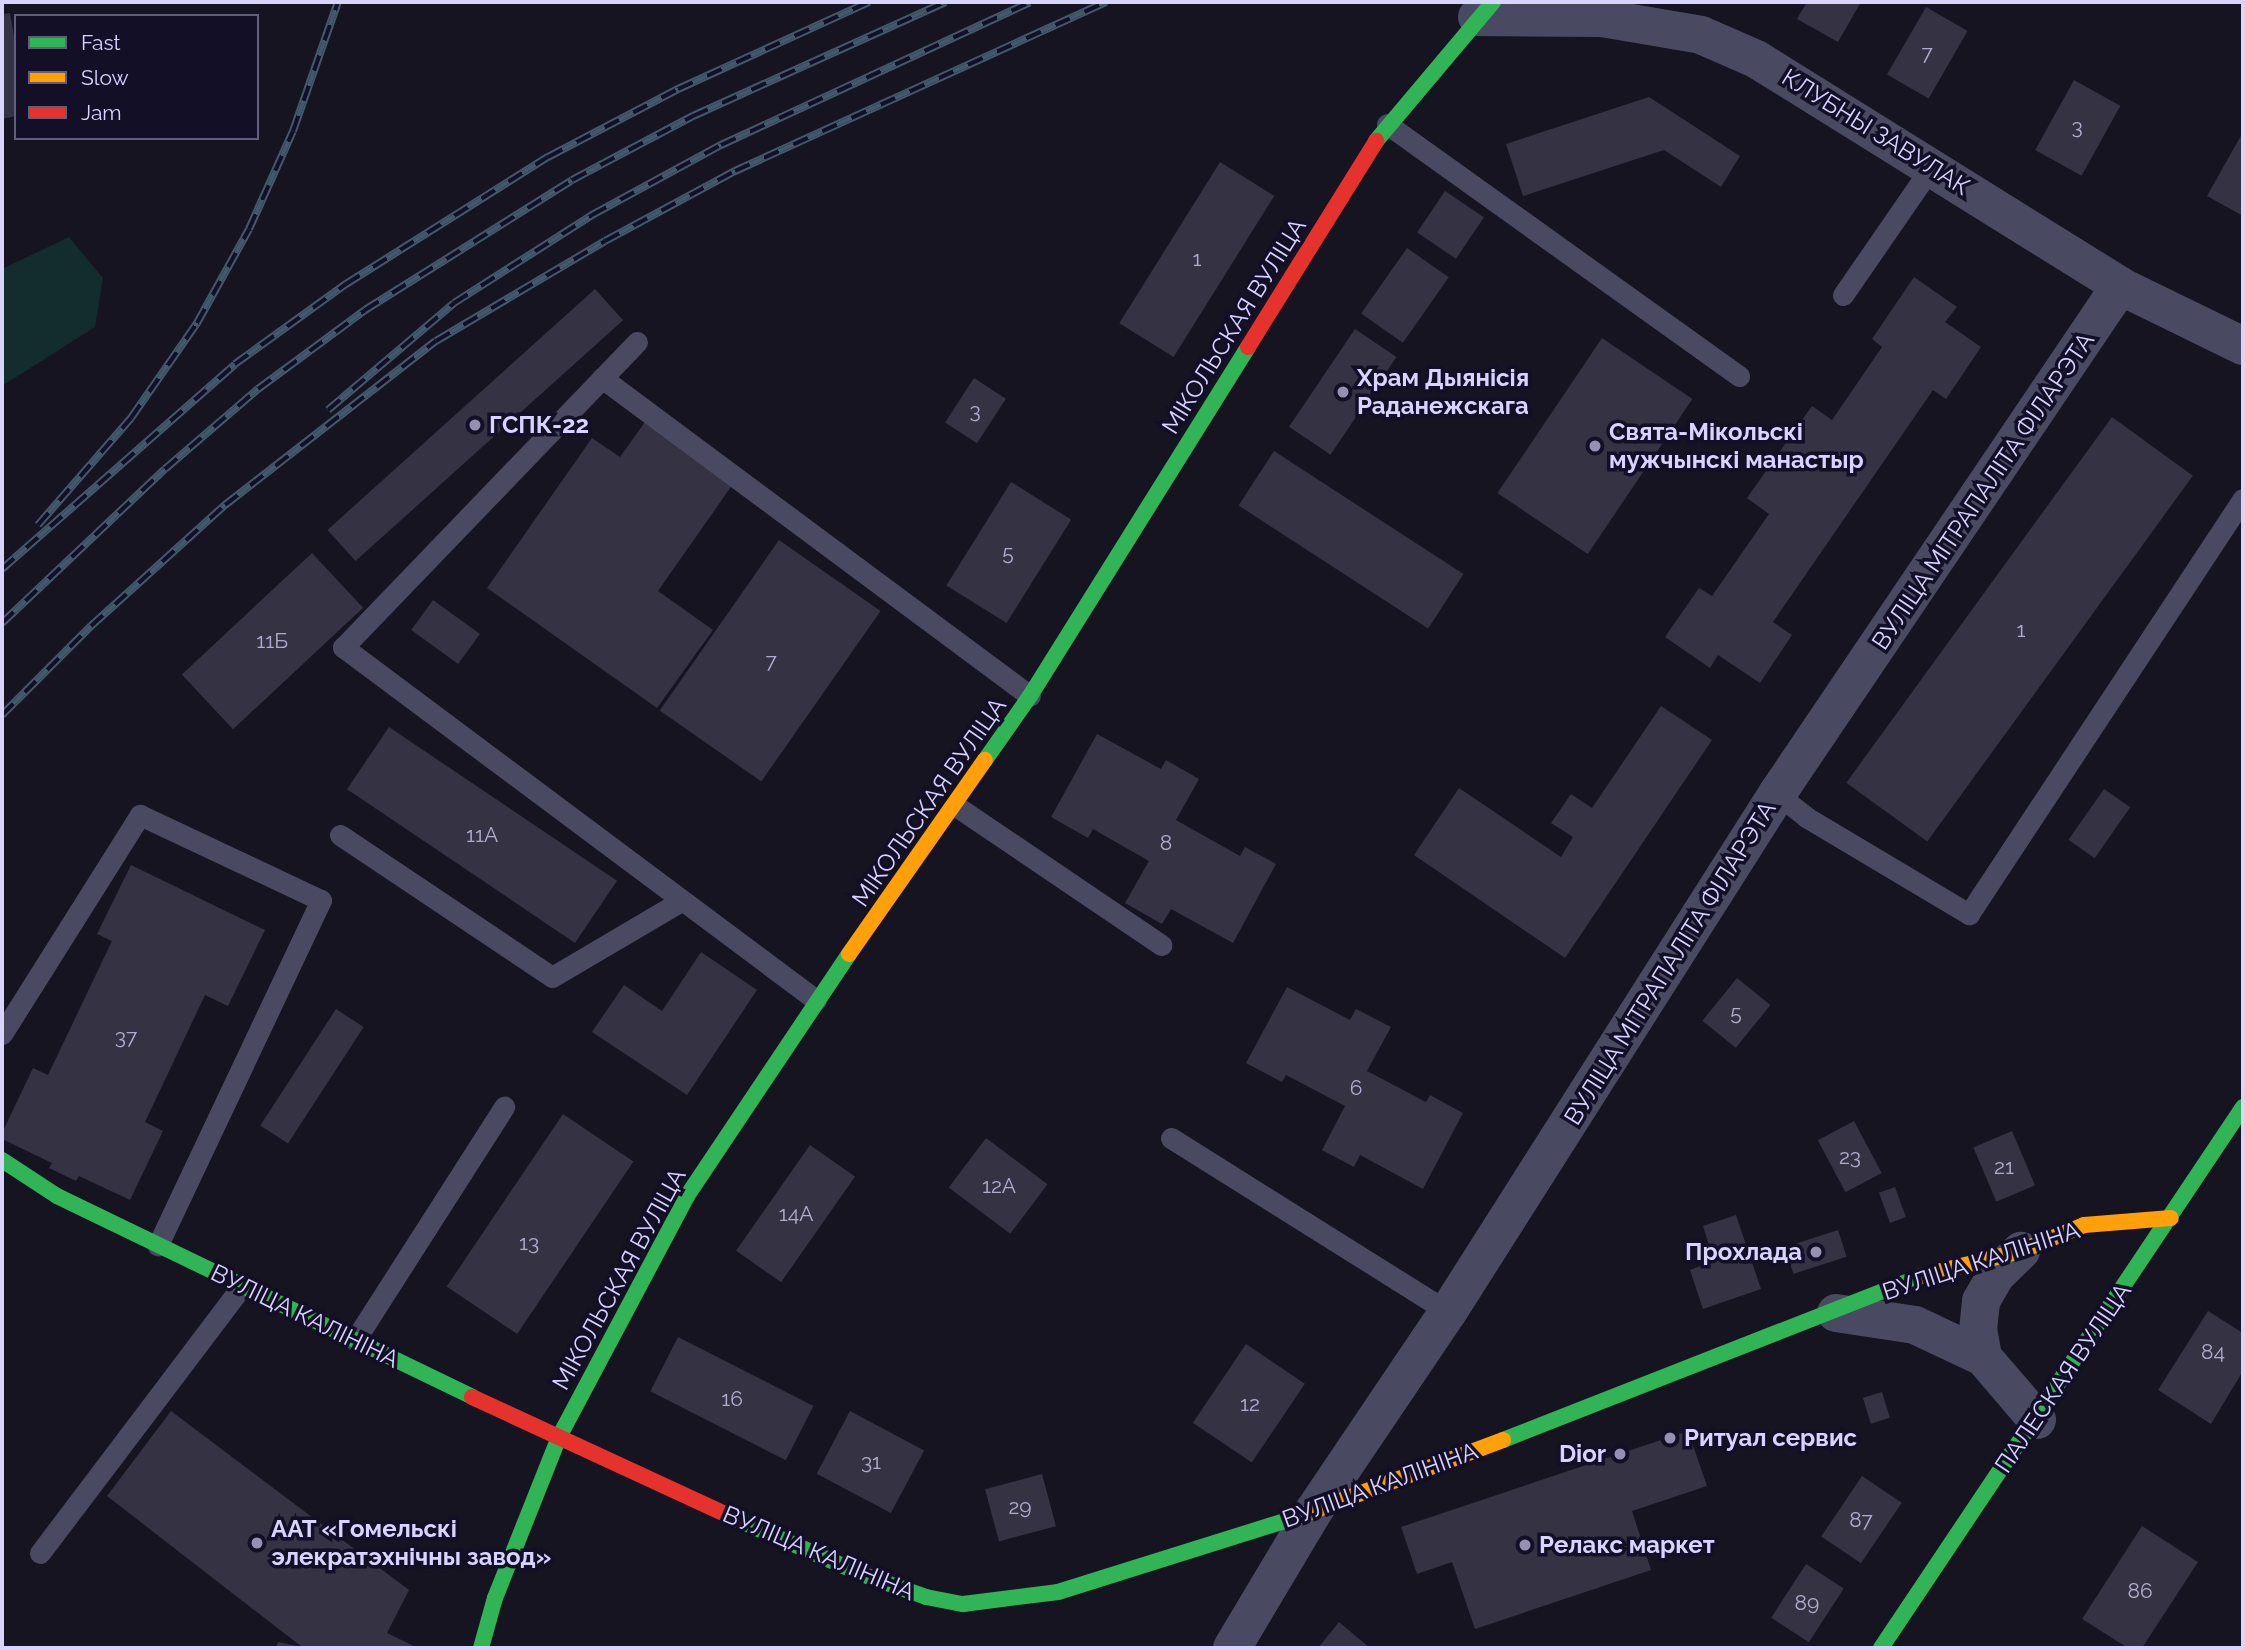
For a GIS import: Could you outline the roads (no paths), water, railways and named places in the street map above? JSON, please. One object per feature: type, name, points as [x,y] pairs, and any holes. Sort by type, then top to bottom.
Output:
[{"type":"street","name":"МІКОЛЬСКАЯ ВУЛІЦА","points":[[481,1648],[495,1598],[559,1437],[687,1196],[816,1000],[956,806],[1030,696],[1387,124],[1485,9]]},
{"type":"street","name":"КЛУБНЫ ЗАВУЛАК","points":[[1485,9],[1602,18],[1701,35],[1756,59],[1933,166],[2120,286],[2243,346]]},
{"type":"street","name":"ВУЛІЦА МІТРАПАЛІТА ФІЛАРЭТА","points":[[1232,1648],[1313,1512],[1448,1312],[1777,794],[2120,286]]},
{"type":"street","name":"ПАЛЕСКАЯ ВУЛІЦА","points":[[1881,1648],[2037,1420],[2243,1107]]},
{"type":"street","name":"ВУЛІЦА КАЛІНІНА","points":[[2,1160],[57,1196],[559,1437],[864,1575],[926,1597],[963,1604],[1058,1592],[1313,1512],[1836,1312],[1913,1278],[2021,1251],[2084,1225],[2171,1218]]},
{"type":"street","points":[[1983,1357],[1978,1330],[1981,1301],[1996,1275],[2021,1251]]},
{"type":"street","name":"ВУЛІЦА КАЛІНІНА","points":[[1836,1312],[1915,1325],[1983,1357],[2037,1420]]},
{"type":"lane","points":[[1387,124],[1739,376]]},
{"type":"lane","points":[[1843,295],[1933,166]]},
{"type":"lane","points":[[637,342],[343,647],[816,1000]]},
{"type":"lane","points":[[602,377],[1030,696]]},
{"type":"lane","points":[[1777,794],[1806,817],[1969,914],[2243,499]]},
{"type":"lane","points":[[956,806],[1161,945]]},
{"type":"lane","points":[[2,1034],[140,815],[321,900],[158,1245]]},
{"type":"lane","points":[[340,835],[552,976],[681,901]]},
{"type":"lane","points":[[355,1340],[504,1107]]},
{"type":"lane","points":[[1171,1138],[1448,1312]]},
{"type":"lane","points":[[40,1553],[242,1286]]},
{"type":"railway","points":[[38,525],[131,418],[197,323],[249,229],[293,131],[338,2]]},
{"type":"railway","points":[[2,569],[235,364],[346,284],[548,157],[678,89],[869,2]]},
{"type":"railway","points":[[2,623],[165,469],[258,389],[365,310],[572,180],[693,116],[946,2]]},
{"type":"railway","points":[[328,410],[454,303],[592,215],[721,145],[1030,2]]},
{"type":"railway","points":[[2,715],[91,626],[225,505],[436,341],[605,241],[735,171],[1106,2]]},
{"type":"place","name":"Храм Дыянісія Раданежскага","points":[[1343,392]]},
{"type":"place","name":"ГСПК-22","points":[[475,425]]},
{"type":"place","name":"Свята-Мікольскі мужчынскі манастыр","points":[[1595,446]]},
{"type":"place","name":"Прохлада","points":[[1816,1252]]},
{"type":"place","name":"Ритуал сервис","points":[[1670,1438]]},
{"type":"place","name":"Dior","points":[[1620,1454]]},
{"type":"place","name":"ААТ «Гомельскі элекратэхнічны завод»","points":[[257,1543]]},
{"type":"place","name":"Релакс маркет","points":[[1525,1545]]}]
